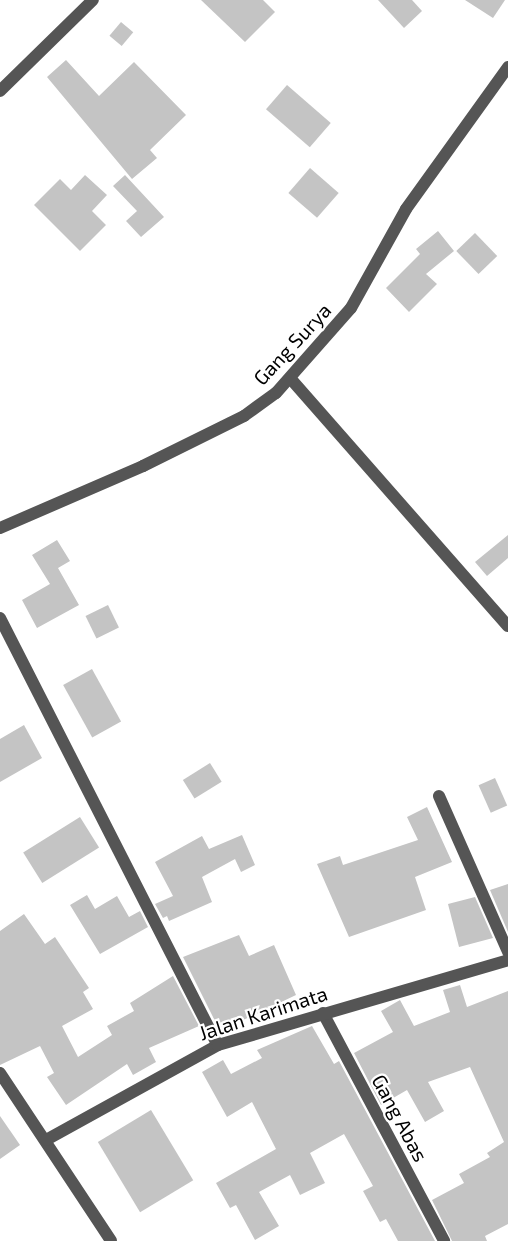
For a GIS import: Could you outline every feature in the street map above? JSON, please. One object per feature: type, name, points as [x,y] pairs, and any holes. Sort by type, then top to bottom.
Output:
[{"type":"street","points":[[0,91],[93,0]]},
{"type":"street","name":"Gang Surya","points":[[0,528],[143,466],[244,416],[290,378],[351,309],[406,209],[508,67]]},
{"type":"street","points":[[290,378],[508,626]]},
{"type":"street","points":[[0,618],[218,1045]]},
{"type":"street","points":[[439,796],[508,952]]},
{"type":"street","name":"Jalan Karimata","points":[[46,1140],[218,1045],[508,960]]},
{"type":"street","name":"Gang Abas","points":[[323,1013],[444,1241]]},
{"type":"street","points":[[0,1073],[111,1241]]},
{"type":"building","points":[[201,0],[263,0],[275,12],[245,42]]},
{"type":"building","points":[[378,0],[412,0],[422,11],[404,28]]},
{"type":"building","points":[[465,0],[505,0],[493,18]]},
{"type":"building","points":[[121,22],[133,32],[122,46],[109,36]]},
{"type":"building","points":[[66,60],[99,96],[134,62],[186,115],[150,150],[157,158],[132,179],[47,77]]},
{"type":"building","points":[[287,85],[331,123],[310,147],[266,109]]},
{"type":"building","points":[[310,168],[339,193],[317,218],[288,193]]},
{"type":"building","points":[[85,175],[107,195],[92,211],[106,225],[80,251],[34,205],[60,179],[71,190]]},
{"type":"building","points":[[125,175],[164,217],[141,237],[126,221],[137,211],[113,186]]},
{"type":"building","points":[[438,231],[454,251],[426,274],[437,284],[409,312],[386,288],[420,254],[416,249]]},
{"type":"building","points":[[475,233],[497,256],[479,274],[456,251]]},
{"type":"building","points":[[508,535],[508,558],[487,576],[475,562]]},
{"type":"building","points":[[57,540],[70,561],[58,568],[79,605],[37,628],[22,600],[50,584],[32,555]]},
{"type":"building","points":[[108,605],[119,627],[96,638],[86,616]]},
{"type":"building","points":[[92,669],[121,721],[92,737],[63,685]]},
{"type":"building","points":[[24,725],[42,758],[0,782],[0,739]]},
{"type":"building","points":[[210,763],[222,782],[195,799],[183,780]]},
{"type":"building","points":[[495,778],[507,805],[491,813],[479,785]]},
{"type":"building","points":[[427,807],[452,862],[415,877],[426,910],[349,937],[317,864],[340,856],[343,865],[418,840],[407,817]]},
{"type":"building","points":[[80,817],[99,848],[42,883],[23,853]]},
{"type":"building","points":[[242,835],[255,865],[241,872],[235,859],[202,877],[212,902],[169,921],[167,916],[163,918],[155,904],[173,896],[155,862],[202,836],[209,849]]},
{"type":"building","points":[[508,884],[508,932],[490,890]]},
{"type":"building","points":[[87,895],[95,909],[117,896],[129,917],[140,911],[148,927],[100,954],[70,905]]},
{"type":"building","points":[[475,897],[493,938],[459,947],[448,904]]},
{"type":"building","points":[[24,914],[45,944],[55,937],[89,988],[83,992],[93,1009],[62,1026],[78,1057],[112,1035],[107,1026],[134,1011],[130,1003],[173,976],[199,1026],[149,1048],[156,1062],[133,1075],[127,1064],[66,1105],[47,1077],[54,1073],[40,1046],[0,1065],[0,931]]},
{"type":"building","points":[[239,935],[249,956],[274,945],[296,995],[220,1031],[183,957]]},
{"type":"building","points":[[460,985],[467,1007],[508,991],[508,1224],[485,1236],[487,1241],[452,1241],[432,1200],[464,1183],[459,1174],[490,1157],[487,1153],[504,1142],[470,1067],[428,1082],[444,1111],[425,1122],[407,1090],[381,1105],[354,1053],[393,1032],[381,1011],[400,1000],[414,1026],[450,1012],[443,990]]},
{"type":"building","points":[[312,1026],[334,1064],[339,1061],[435,1241],[398,1241],[386,1219],[380,1222],[363,1191],[373,1186],[344,1134],[310,1153],[325,1183],[300,1195],[290,1175],[259,1192],[279,1226],[255,1240],[236,1205],[230,1208],[216,1183],[276,1149],[252,1102],[227,1117],[202,1072],[223,1060],[231,1074],[262,1058],[257,1050]]},
{"type":"building","points":[[151,1110],[193,1180],[140,1212],[98,1142]]},
{"type":"building","points":[[0,1116],[20,1145],[0,1159]]}]
